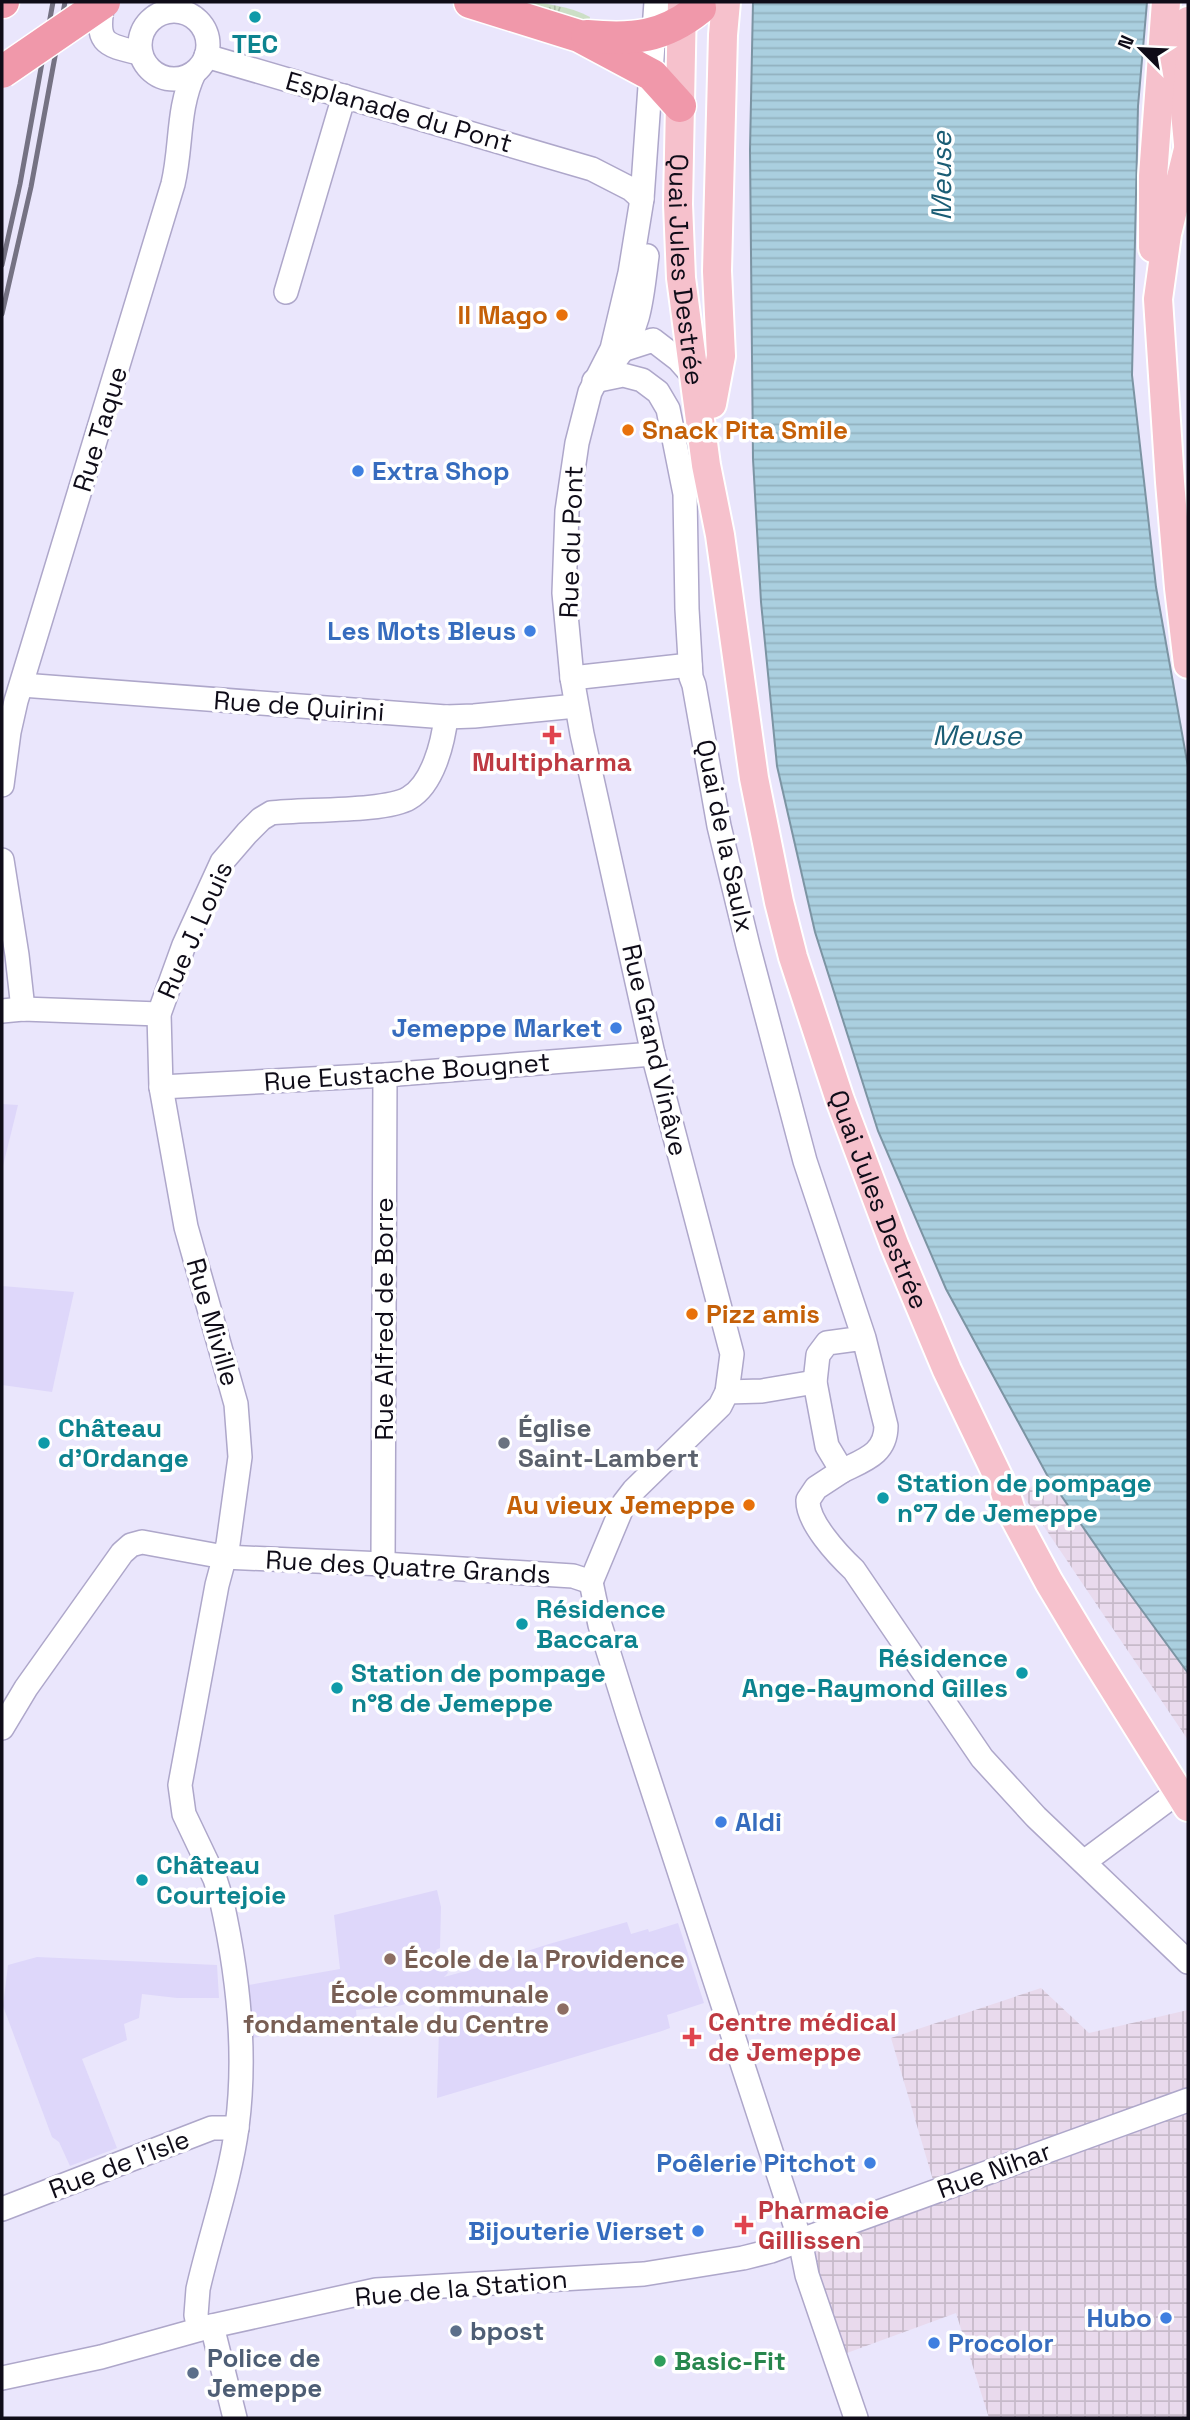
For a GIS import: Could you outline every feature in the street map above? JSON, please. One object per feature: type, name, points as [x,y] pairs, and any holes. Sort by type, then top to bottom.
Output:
[{"type":"highway","points":[[2,60],[9,49],[76,2]]},
{"type":"highway","points":[[2,72],[103,2]]},
{"type":"highway","points":[[470,2],[579,36],[652,75],[680,106]]},
{"type":"highway","points":[[579,36],[638,38],[691,12]]},
{"type":"main road","points":[[1158,299],[1153,281],[1153,176],[1166,2]]},
{"type":"main road","name":"Quai Jules Destrée","points":[[691,12],[680,106],[678,204],[681,278],[706,465],[720,535],[746,724],[764,832],[793,957],[840,1100],[921,1311],[1004,1489],[1011,1511],[1075,1626],[1183,1799]]},
{"type":"main road","name":"Quai Jules Destrée","points":[[691,12],[694,244],[701,332],[721,474],[720,535]]},
{"type":"main road","points":[[1188,21],[1185,112],[1188,146],[1167,234],[1158,299],[1171,495],[1188,664]]},
{"type":"street","points":[[103,2],[98,28],[106,42],[117,48],[140,53],[146,24],[164,7],[188,14],[198,21],[205,31],[208,44],[200,64]]},
{"type":"street","points":[[594,381],[612,349],[630,273],[642,199],[652,75],[691,12],[656,2]]},
{"type":"street","name":"Esplanade du Pont","points":[[140,53],[149,70],[166,79],[184,78],[200,64],[344,96],[592,169],[631,189],[642,199]]},
{"type":"street","name":"Rue Taque","points":[[2,785],[9,733],[22,685],[173,184],[180,143],[182,104],[200,64]]},
{"type":"street","points":[[286,292],[344,96]]},
{"type":"street","name":"Esplanade du Pont","points":[[592,169],[643,174]]},
{"type":"street","points":[[594,381],[645,332],[654,205],[643,174]]},
{"type":"street","points":[[630,273],[634,307],[645,332],[679,360],[695,378]]},
{"type":"street","name":"Quai de la Saulx","points":[[594,381],[623,375],[642,380],[658,392],[668,409],[685,494],[690,665],[722,840],[808,1170],[864,1338],[883,1415],[886,1438],[881,1449],[842,1471],[810,1494],[807,1507],[840,1556],[854,1570],[982,1758],[1017,1798],[1084,1862]]},
{"type":"street","name":"Rue du Pont","points":[[576,706],[564,593],[567,511],[579,433],[594,381]]},
{"type":"street","points":[[572,678],[690,665]]},
{"type":"street","name":"Rue de Quirini","points":[[22,685],[446,717],[576,706]]},
{"type":"street","name":"Rue Grand Vinâve","points":[[576,706],[653,1054],[732,1354],[727,1392]]},
{"type":"street","name":"Rue J. Louis","points":[[161,1087],[159,1014],[184,945],[222,862],[261,819],[271,813],[384,805],[408,800],[423,786],[432,768],[445,730],[446,717]]},
{"type":"street","points":[[2,860],[19,964],[12,1010],[159,1014]]},
{"type":"street","name":"Rue Eustache Bougnet","points":[[161,1087],[385,1075],[653,1054]]},
{"type":"street","name":"Rue Alfred de Borre","points":[[383,1564],[385,1075]]},
{"type":"street","name":"Rue Miville","points":[[161,1087],[186,1227],[236,1404],[240,1457],[229,1537],[180,1784],[184,1814],[215,1878],[226,1918],[241,2028],[237,2128],[198,2289],[196,2315],[205,2327],[235,2418]]},
{"type":"street","points":[[842,1471],[827,1446],[815,1382],[816,1364],[822,1347],[833,1341],[864,1338]]},
{"type":"street","points":[[815,1382],[762,1391],[727,1392],[711,1417],[634,1490],[624,1503],[591,1582],[600,1625],[633,1731],[800,2240],[807,2274],[856,2418]]},
{"type":"street","name":"Rue des Quatre Grands","points":[[2,1727],[26,1688],[122,1553],[131,1545],[142,1542],[224,1557],[573,1576],[591,1582]]},
{"type":"street","points":[[1183,1799],[1084,1862],[1188,1962]]},
{"type":"street","name":"Rue Nihar","points":[[800,2240],[1188,2100]]},
{"type":"street","name":"Rue de l'Isle","points":[[2,2209],[212,2127],[237,2128]]},
{"type":"street","name":"Rue de la Station","points":[[2,2378],[88,2360],[205,2327],[376,2290],[645,2274],[743,2258],[800,2240]]},
{"type":"shaded area","points":[[2,1104],[18,1105],[2,1170]]},
{"type":"shaded area","points":[[2,1286],[74,1292],[52,1392],[2,1385]]},
{"type":"shaded area","points":[[1047,1475],[1188,1673],[1188,1740],[1022,1494]]},
{"type":"shaded area","name":"École communale fondamentale du Centre","points":[[437,1890],[441,1907],[440,1948],[436,1950],[448,1973],[444,1977],[627,1922],[631,1934],[648,1929],[649,1932],[678,1923],[704,2003],[667,2015],[670,2028],[662,2031],[437,2098],[440,1995],[398,2006],[356,2010],[357,2021],[252,2038],[243,1986],[340,1969],[334,1915]]},
{"type":"shaded area","points":[[37,1957],[217,1965],[219,1998],[177,1998],[142,1994],[139,2018],[124,2024],[127,2040],[82,2059],[117,2148],[70,2166],[59,2142],[52,2137],[3,2006],[8,1965]]},
{"type":"shaded area","points":[[1041,1988],[1089,2033],[1188,2010],[1188,2418],[989,2418],[956,2313],[836,2357],[800,2240],[936,2190],[891,2038]]},
{"type":"green space","points":[[519,2],[565,7],[590,17],[589,22]]},
{"type":"water","name":"Meuse","points":[[753,2],[1147,2],[1138,106],[1132,375],[1156,587],[1188,767],[1188,1673],[1047,1475],[946,1289],[878,1131],[815,932],[777,766],[761,602],[753,459],[750,150]]},
{"type":"railway","points":[[2,265],[20,184],[53,2]]},
{"type":"railway","points":[[2,314],[31,187],[65,2]]},
{"type":"place","name":"TEC","points":[[255,17]]},
{"type":"place","name":"Il Mago","points":[[562,315]]},
{"type":"place","name":"Snack Pita Smile","points":[[628,430]]},
{"type":"place","name":"Extra Shop","points":[[358,471]]},
{"type":"place","name":"Les Mots Bleus","points":[[530,631]]},
{"type":"place","name":"Multipharma","points":[[552,735]]},
{"type":"place","name":"Jemeppe Market","points":[[616,1028]]},
{"type":"place","name":"Pizz amis","points":[[692,1314]]},
{"type":"place","name":"Château d'Ordange","points":[[44,1443]]},
{"type":"place","name":"Église Saint-Lambert","points":[[504,1443]]},
{"type":"place","name":"Station de pompage n°7 de Jemeppe","points":[[883,1498]]},
{"type":"place","name":"Au vieux Jemeppe","points":[[749,1505]]},
{"type":"place","name":"Résidence Baccara","points":[[522,1624]]},
{"type":"place","name":"Résidence Ange-Raymond Gilles","points":[[1022,1673]]},
{"type":"place","name":"Station de pompage n°8 de Jemeppe","points":[[337,1688]]},
{"type":"place","name":"Aldi","points":[[721,1822]]},
{"type":"place","name":"Château Courtejoie","points":[[142,1880]]},
{"type":"place","name":"École de la Providence","points":[[390,1959]]},
{"type":"place","name":"École communale fondamentale du Centre","points":[[563,2009]]},
{"type":"place","name":"Centre médical de Jemeppe","points":[[692,2037]]},
{"type":"place","name":"Poêlerie Pitchot","points":[[870,2163]]},
{"type":"place","name":"Pharmacie Gillissen","points":[[744,2225]]},
{"type":"place","name":"Bijouterie Vierset","points":[[698,2231]]},
{"type":"place","name":"Hubo","points":[[1166,2318]]},
{"type":"place","name":"bpost","points":[[456,2331]]},
{"type":"place","name":"Procolor","points":[[934,2343]]},
{"type":"place","name":"Basic-Fit","points":[[660,2361]]},
{"type":"place","name":"Police de Jemeppe","points":[[193,2373]]}]
